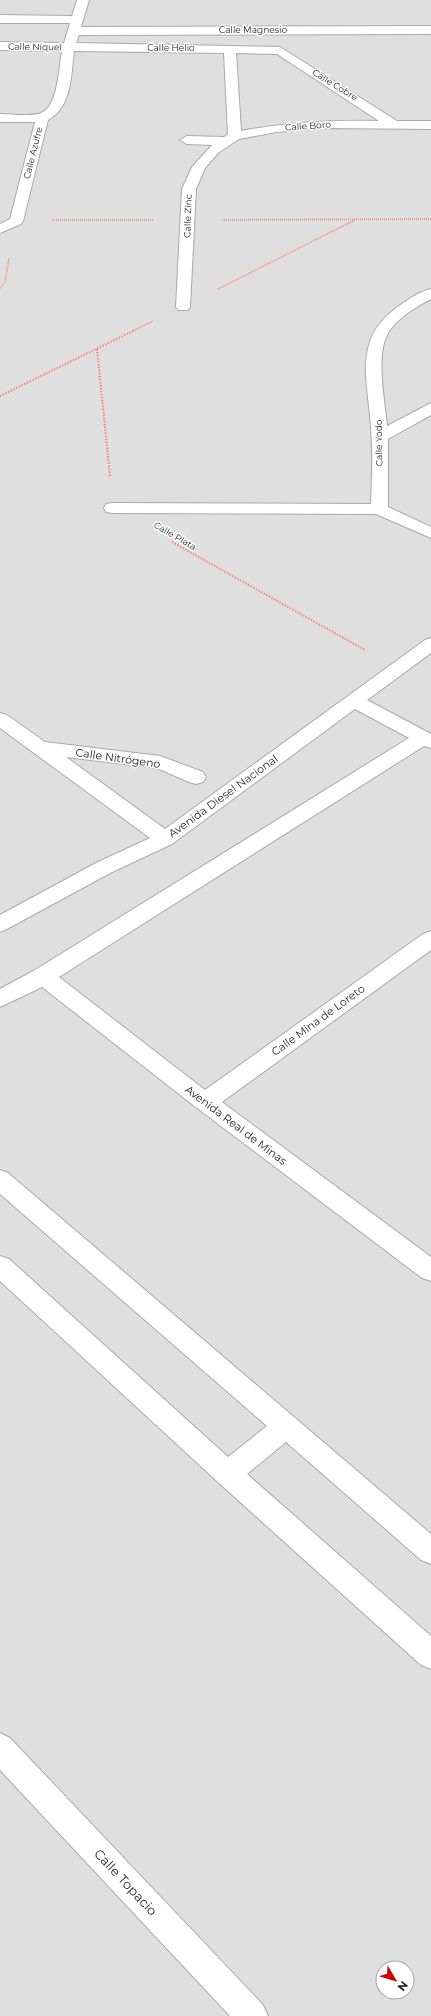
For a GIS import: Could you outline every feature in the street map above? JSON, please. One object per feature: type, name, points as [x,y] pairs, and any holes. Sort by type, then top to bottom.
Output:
[{"type":"street","name":"Calle Azufre","points":[[0,229],[16,221],[42,118],[51,113],[60,100],[69,47],[83,0]]},
{"type":"street","name":"Calle Magnesio","points":[[0,19],[76,25],[431,30]]},
{"type":"street","name":"Calle Níquel","points":[[0,46],[69,47]]},
{"type":"street","name":"Calle Helio","points":[[69,47],[272,50]]},
{"type":"street","points":[[230,49],[231,139]]},
{"type":"street","name":"Calle Cobre","points":[[272,50],[280,51],[395,124]]},
{"type":"street","points":[[0,118],[42,118]]},
{"type":"street","name":"Calle Boro","points":[[187,140],[231,139],[277,128],[325,124],[431,125]]},
{"type":"street","name":"Calle Zinc","points":[[184,307],[189,190],[199,167],[213,150],[231,139]]},
{"type":"street","name":"Calle Yodo","points":[[379,509],[380,437],[374,360],[377,339],[386,324],[407,307],[431,293]]},
{"type":"street","points":[[380,437],[431,408]]},
{"type":"street","points":[[112,508],[379,509],[431,533]]},
{"type":"street","name":"Avenida Diesel Nacional","points":[[0,924],[103,868],[165,839],[431,644]]},
{"type":"street","points":[[354,701],[427,740]]},
{"type":"street","name":"Calle Nitrógeno","points":[[0,719],[165,839]]},
{"type":"street","points":[[0,999],[43,976],[427,740]]},
{"type":"street","name":"Calle Nitrógeno","points":[[39,748],[160,762],[196,777]]},
{"type":"street","name":"Calle Mina de Loreto","points":[[205,1102],[431,939]]},
{"type":"street","name":"Avenida Real de Minas","points":[[43,976],[205,1102],[431,1271]]},
{"type":"street","points":[[0,1180],[431,1551]]},
{"type":"street","points":[[0,1266],[228,1474],[431,1655]]},
{"type":"street","points":[[228,1474],[286,1426]]},
{"type":"street","name":"Calle Topacio","points":[[0,1748],[252,2016]]},
{"type":"path","points":[[97,349],[112,508]]},
{"type":"path","name":"Calle Plata","points":[[166,539],[370,654]]},
{"type":"shaded area","points":[[0,0],[431,0],[431,2016],[0,2016]]}]
